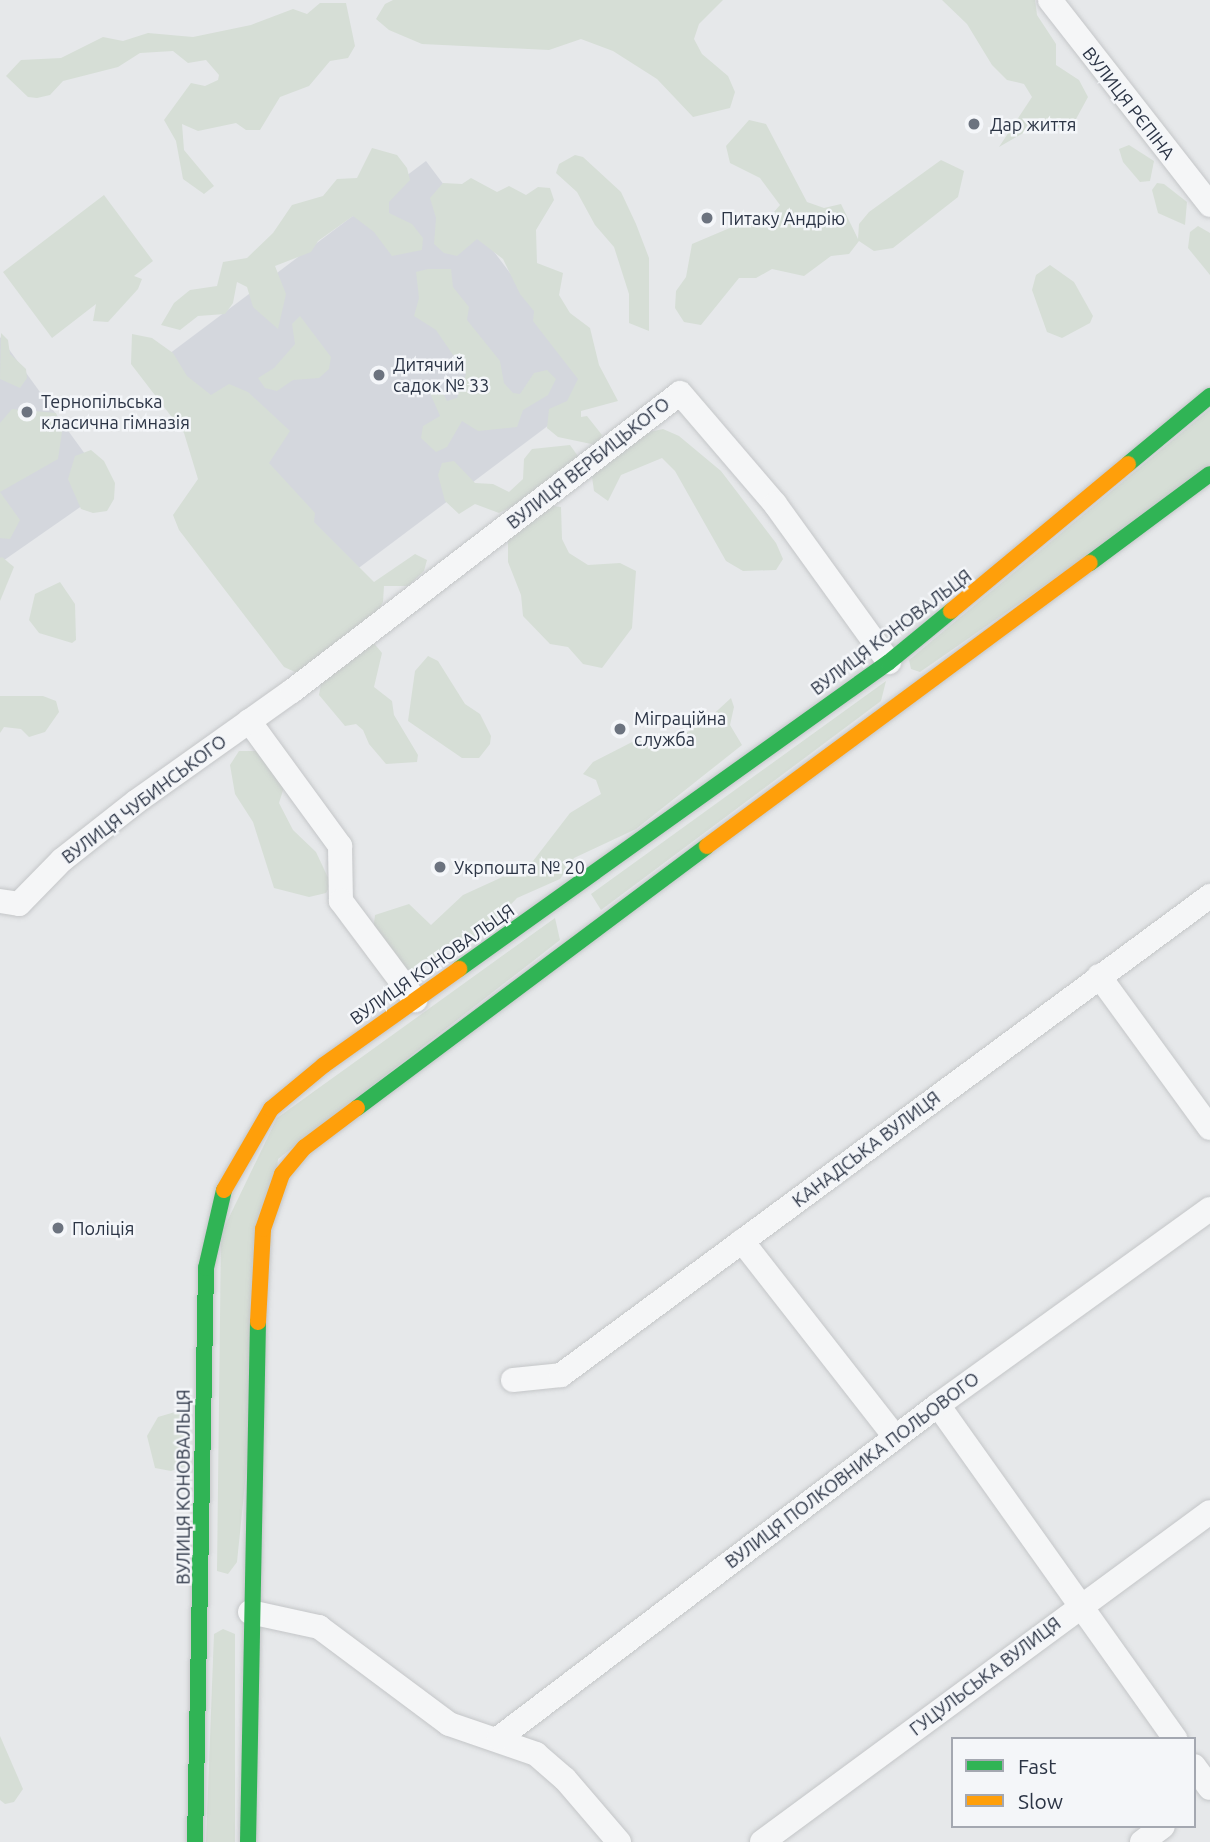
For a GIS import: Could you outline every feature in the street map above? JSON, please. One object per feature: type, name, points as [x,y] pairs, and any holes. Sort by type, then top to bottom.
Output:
[{"type":"main road","name":"ВУЛИЦЯ КОНОВАЛЬЦЯ","points":[[248,1842],[244,1611],[258,1295],[263,1229],[282,1174],[305,1147],[518,985],[899,679],[1210,396]]},
{"type":"main road","name":"ВУЛИЦЯ КОНОВАЛЬЦЯ","points":[[195,1842],[208,1606],[206,1268],[224,1189],[271,1109],[324,1065],[415,1000],[1210,474]]},
{"type":"street","name":"ВУЛИЦЯ РЄПІНА","points":[[1050,0],[1210,205]]},
{"type":"street","name":"ВУЛИЦЯ ВЕРБИЦЬКОГО","points":[[292,691],[680,393],[799,534],[899,679]]},
{"type":"street","name":"ВУЛИЦЯ ЧУБИНСЬКОГО","points":[[0,901],[19,904],[61,860],[292,691]]},
{"type":"street","points":[[249,721],[340,846],[341,901],[415,1000]]},
{"type":"street","name":"КАНАДСЬКА ВУЛИЦЯ","points":[[513,1380],[561,1375],[1210,896]]},
{"type":"street","points":[[1099,976],[1210,1128]]},
{"type":"street","name":"ВУЛИЦЯ ПОЛКОВНИКА ПОЛЬОВОГО","points":[[499,1738],[938,1405],[1210,1209]]},
{"type":"street","points":[[742,1241],[895,1437]]},
{"type":"street","points":[[938,1405],[1174,1737]]},
{"type":"street","name":"ГУЦУЛЬСЬКА ВУЛИЦЯ","points":[[762,1842],[1210,1512]]},
{"type":"street","points":[[244,1611],[319,1627],[449,1724],[499,1738],[536,1754],[565,1779],[619,1842]]},
{"type":"street","points":[[1196,1769],[1210,1789],[1196,1801]]},
{"type":"street","points":[[1142,1842],[1160,1828]]},
{"type":"shaded area","points":[[393,0],[723,0],[699,24],[694,39],[702,54],[728,76],[735,92],[730,108],[693,117],[657,79],[613,51],[581,39],[549,50],[422,44],[389,30],[376,19],[385,4]]},
{"type":"shaded area","points":[[942,0],[1035,0],[1037,15],[1056,44],[1056,65],[1079,80],[1088,97],[1076,119],[1063,127],[1030,129],[999,147],[1032,97],[1024,84],[1007,80],[992,65],[967,24]]},
{"type":"shaded area","points":[[320,3],[346,3],[355,46],[348,58],[330,61],[309,86],[280,97],[260,130],[246,130],[236,123],[198,131],[182,124],[184,150],[214,186],[204,194],[183,179],[176,141],[164,120],[191,83],[205,86],[218,80],[219,75],[206,60],[188,63],[173,51],[140,53],[118,67],[63,81],[50,95],[37,98],[28,97],[6,76],[21,60],[61,58],[103,37],[123,41],[148,33],[193,37],[251,25],[293,9],[307,14]]},
{"type":"shaded area","points":[[749,120],[766,124],[807,202],[824,208],[841,204],[858,239],[859,224],[869,212],[941,160],[964,171],[958,197],[893,248],[874,251],[859,241],[849,254],[831,256],[804,276],[772,269],[756,278],[739,278],[701,325],[684,322],[675,308],[676,291],[686,277],[692,244],[751,219],[768,219],[780,205],[760,178],[730,163],[726,146]]},
{"type":"shaded area","points":[[1129,145],[1154,161],[1150,181],[1140,182],[1123,162],[1119,149]]},
{"type":"shaded area","points":[[372,148],[397,155],[407,168],[410,180],[389,202],[389,213],[412,224],[423,238],[422,250],[392,256],[374,232],[353,216],[318,241],[311,252],[275,266],[286,294],[278,329],[253,307],[247,287],[237,282],[233,303],[225,314],[198,316],[180,330],[161,325],[174,303],[190,290],[217,286],[223,262],[247,258],[273,233],[292,205],[323,196],[337,179],[357,178]]},
{"type":"shaded area","points":[[575,155],[583,157],[621,192],[636,224],[649,258],[649,331],[629,323],[629,294],[614,247],[595,225],[577,192],[556,173],[559,164]]},
{"type":"shaded area","name":"Дитячий садок № 33","points":[[426,161],[597,389],[332,588],[161,360]]},
{"type":"shaded area","points":[[471,178],[497,192],[509,186],[526,195],[538,187],[550,188],[554,200],[536,230],[537,263],[563,273],[559,295],[570,313],[590,328],[599,365],[618,401],[581,411],[581,417],[587,416],[602,435],[596,445],[558,437],[547,428],[549,409],[567,401],[578,379],[533,321],[534,311],[520,294],[503,259],[477,239],[457,256],[444,253],[434,244],[436,218],[430,198],[443,183],[462,184]]},
{"type":"shaded area","points":[[1157,183],[1164,184],[1187,202],[1185,225],[1158,213],[1152,190]]},
{"type":"shaded area","points":[[104,195],[153,261],[134,276],[142,279],[138,289],[108,322],[93,321],[96,304],[52,338],[3,272]]},
{"type":"shaded area","points":[[1198,226],[1210,233],[1210,275],[1188,248],[1190,232]]},
{"type":"shaded area","points":[[1050,265],[1074,282],[1093,316],[1090,323],[1062,338],[1047,332],[1032,290],[1036,275]]},
{"type":"shaded area","points":[[451,269],[453,287],[469,307],[467,320],[500,361],[504,383],[513,393],[520,394],[534,373],[547,370],[556,379],[548,395],[523,410],[517,427],[478,431],[462,421],[447,447],[436,452],[421,438],[423,426],[440,416],[427,386],[439,386],[447,401],[457,398],[466,374],[436,330],[414,316],[419,298],[416,272]]},
{"type":"shaded area","points":[[300,316],[331,357],[329,369],[319,378],[293,380],[277,391],[265,388],[258,378],[274,368],[295,344],[292,324]]},
{"type":"shaded area","points":[[1,333],[8,340],[10,354],[26,369],[27,378],[20,388],[0,379]]},
{"type":"shaded area","points":[[132,334],[152,338],[173,353],[187,376],[211,395],[229,384],[248,392],[290,431],[269,463],[315,513],[314,522],[374,582],[415,554],[427,560],[424,571],[408,586],[384,586],[383,602],[371,623],[304,676],[284,667],[179,530],[173,515],[198,479],[184,433],[131,364]]},
{"type":"shaded area","name":"Тернопільська класична гімназія","points":[[0,337],[109,487],[0,563]]},
{"type":"shaded area","points":[[12,409],[56,413],[62,432],[58,459],[0,492],[0,423]]},
{"type":"shaded area","points":[[1210,409],[1210,471],[920,672],[911,669],[909,660]]},
{"type":"shaded area","points":[[663,429],[679,436],[721,471],[776,543],[783,559],[776,570],[743,571],[726,561],[675,471],[662,458],[621,475],[608,501],[594,491],[592,477],[598,464],[644,433]]},
{"type":"shaded area","points":[[570,445],[580,459],[527,499],[499,513],[475,504],[459,514],[445,501],[438,475],[442,463],[454,461],[475,483],[493,484],[509,492],[523,479],[524,459],[532,449]]},
{"type":"shaded area","points":[[91,450],[104,461],[115,483],[114,499],[107,511],[93,513],[81,509],[68,479],[75,456]]},
{"type":"shaded area","points":[[0,492],[20,520],[10,539],[0,538]]},
{"type":"shaded area","points":[[546,505],[561,507],[562,539],[569,553],[588,565],[620,563],[636,571],[632,628],[602,668],[583,664],[568,647],[550,644],[523,616],[521,595],[508,562],[508,539]]},
{"type":"shaded area","points":[[0,558],[14,567],[0,601]]},
{"type":"shaded area","points":[[60,582],[75,604],[76,640],[72,643],[39,633],[29,620],[35,594]]},
{"type":"shaded area","points":[[373,642],[382,653],[374,687],[392,701],[394,715],[418,755],[417,762],[386,764],[369,744],[363,730],[356,724],[345,726],[319,695],[323,673]]},
{"type":"shaded area","points":[[428,656],[438,661],[465,704],[480,714],[491,736],[490,744],[479,758],[462,758],[408,721],[415,671]]},
{"type":"shaded area","points":[[886,681],[881,701],[601,910],[591,894]]},
{"type":"shaded area","points":[[0,696],[43,696],[56,701],[59,712],[45,732],[29,737],[21,729],[4,727],[0,733]]},
{"type":"shaded area","points":[[731,698],[734,707],[730,725],[742,745],[636,829],[574,858],[560,879],[517,898],[482,935],[441,953],[410,980],[373,930],[375,915],[409,904],[431,925],[463,895],[509,874],[518,863],[533,861],[570,813],[601,794],[596,780],[583,774],[593,762],[636,740],[662,747],[706,721]]},
{"type":"shaded area","points":[[239,751],[259,751],[284,787],[279,803],[293,830],[316,852],[331,884],[326,893],[309,897],[274,888],[253,822],[235,794],[230,765]]},
{"type":"shaded area","points":[[555,918],[560,940],[278,1159],[237,1562],[228,1574],[217,1571],[221,1234],[277,1118]]},
{"type":"shaded area","points":[[175,1412],[190,1415],[186,1466],[171,1471],[155,1468],[147,1436],[158,1417]]},
{"type":"shaded area","points":[[223,1629],[235,1634],[235,1842],[206,1842],[214,1634]]},
{"type":"shaded area","points":[[0,1736],[23,1789],[14,1802],[5,1804],[0,1800]]},
{"type":"traffic: fast","points":[[1128,464],[1210,396]]},
{"type":"traffic: fast","points":[[1090,563],[1210,474]]},
{"type":"traffic: fast","points":[[459,969],[889,662],[951,611]]},
{"type":"traffic: fast","points":[[357,1108],[707,846]]},
{"type":"traffic: fast","points":[[195,1842],[206,1268],[224,1190]]},
{"type":"traffic: fast","points":[[248,1842],[258,1322]]},
{"type":"traffic: slow","points":[[951,611],[1128,464]]},
{"type":"traffic: slow","points":[[707,846],[1090,563]]},
{"type":"traffic: slow","points":[[224,1190],[271,1109],[324,1065],[459,969]]},
{"type":"traffic: slow","points":[[258,1322],[263,1229],[282,1174],[305,1147],[357,1108]]},
{"type":"place","name":"Дар життя","points":[[974,124]]},
{"type":"place","name":"Питаку Андрію","points":[[707,218]]},
{"type":"place","name":"Дитячий садок № 33","points":[[379,375]]},
{"type":"place","name":"Тернопільська класична гімназія","points":[[27,412]]},
{"type":"place","name":"Міграційна служба","points":[[620,729]]},
{"type":"place","name":"Укрпошта № 20","points":[[440,867]]},
{"type":"place","name":"Поліція","points":[[58,1228]]}]
